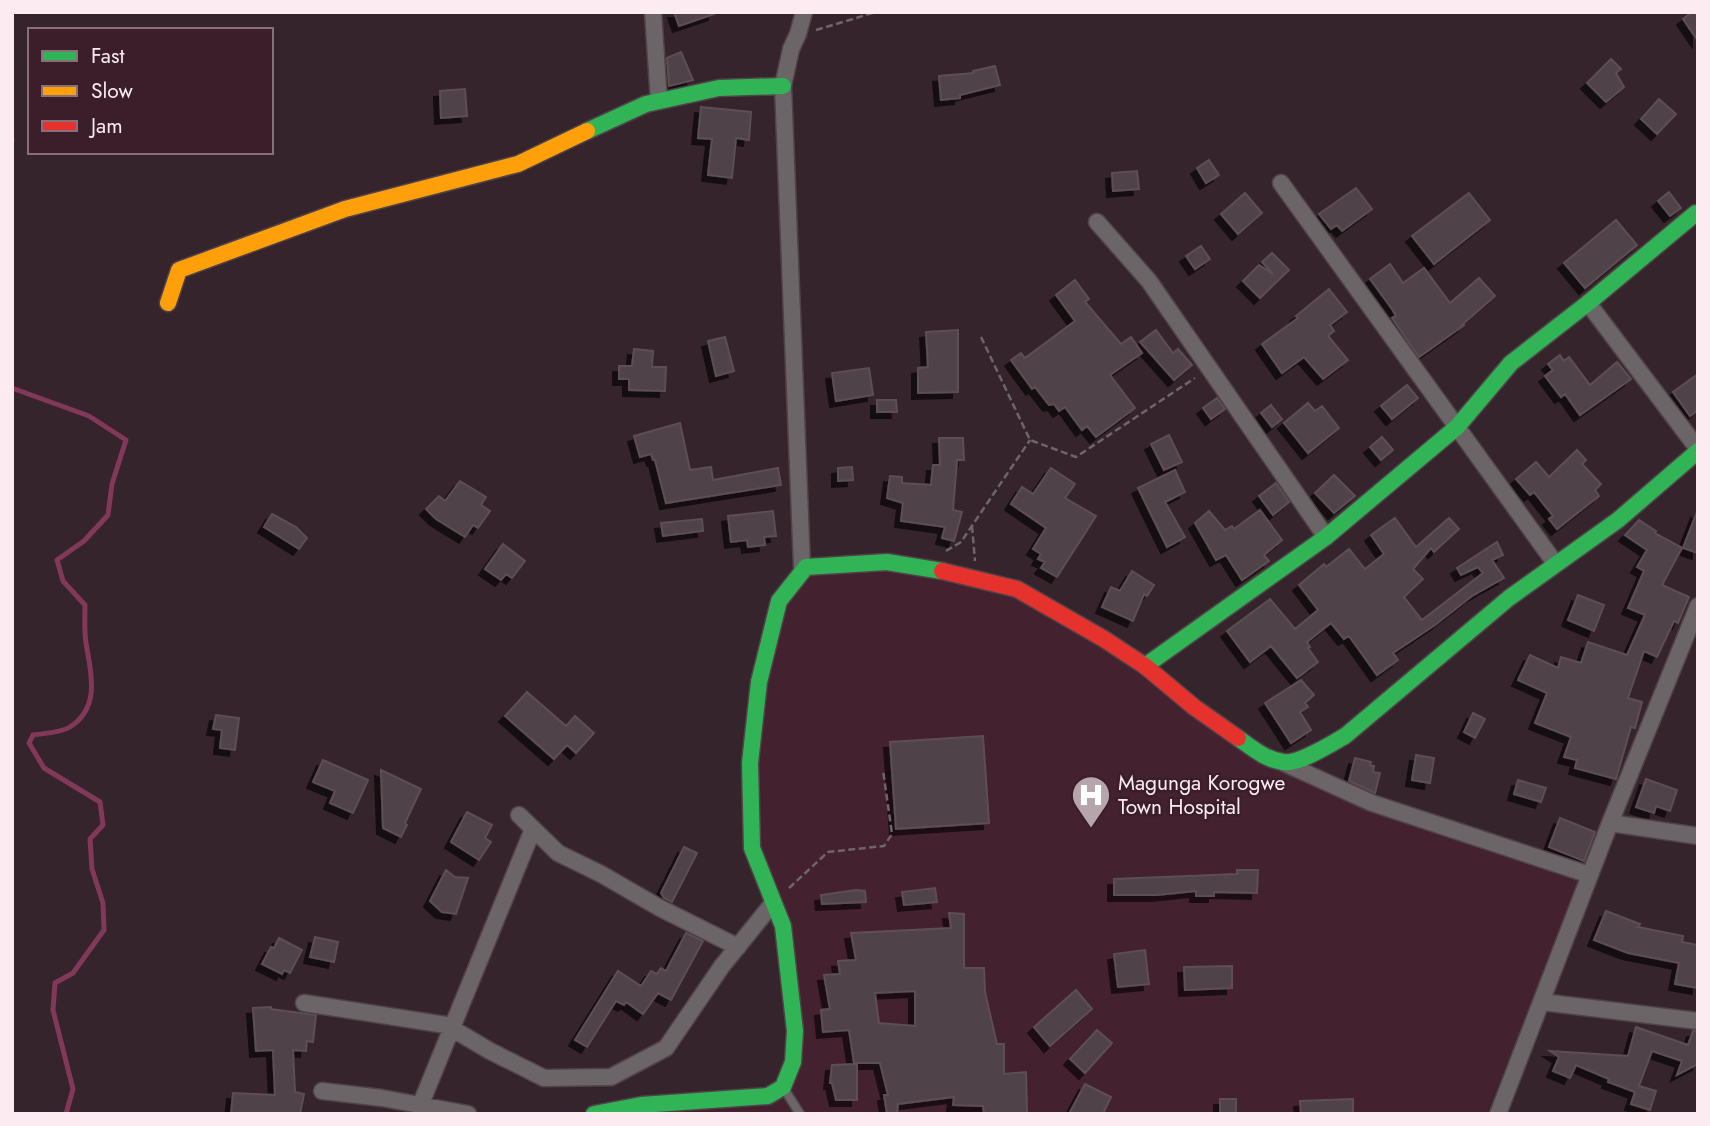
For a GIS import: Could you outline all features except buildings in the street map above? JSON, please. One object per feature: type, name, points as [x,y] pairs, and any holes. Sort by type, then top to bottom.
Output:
[{"type":"street","points":[[653,12],[659,101]]},
{"type":"street","points":[[804,12],[791,49],[783,86],[802,567],[887,562],[922,567],[1017,589],[1145,666],[1194,708],[1259,753],[1372,803],[1590,875]]},
{"type":"street","points":[[168,303],[179,270],[345,209],[518,164],[646,104],[719,88],[783,86]]},
{"type":"street","points":[[1281,183],[1555,562]]},
{"type":"street","points":[[1145,666],[1326,537],[1457,427],[1511,363],[1696,213]]},
{"type":"street","points":[[1097,222],[1149,281],[1326,537]]},
{"type":"street","points":[[1284,763],[1319,752],[1345,736],[1509,598],[1555,562],[1618,520],[1698,450],[1588,303]]},
{"type":"street","points":[[594,1114],[641,1105],[768,1096],[783,1087],[793,1062],[795,1031],[783,926],[752,848],[750,763],[759,682],[779,601],[806,567]]},
{"type":"street","points":[[1498,1114],[1610,823],[1693,631],[1698,606]]},
{"type":"street","points":[[519,816],[558,853],[737,947]]},
{"type":"street","points":[[1610,823],[1698,836]]},
{"type":"street","points":[[420,1106],[533,829]]},
{"type":"street","points":[[304,1003],[446,1025],[490,1051],[544,1077],[611,1077],[666,1048],[737,947],[773,902]]},
{"type":"street","points":[[1542,1002],[1698,1021]]},
{"type":"street","points":[[322,1091],[382,1098],[468,1114]]},
{"type":"lane","points":[[783,1087],[800,1114]]},
{"type":"path","points":[[798,34],[876,12]]},
{"type":"path","points":[[981,337],[1030,440],[1076,457],[1210,369]]},
{"type":"path","points":[[922,567],[961,542],[1030,440]]},
{"type":"path","points":[[972,526],[977,579]]},
{"type":"path","points":[[773,902],[828,852],[884,846],[892,834],[883,770]]},
{"type":"shaded area","name":"Magunga Korogwe Town Hospital","points":[[886,569],[1014,596],[1100,645],[1256,759],[1369,811],[1578,880],[1534,999],[1486,1114],[634,1114],[770,1103],[800,1063],[759,847],[757,763],[766,684],[786,604],[810,574]]},
{"type":"waterway","points":[[12,388],[89,416],[126,440],[112,484],[108,515],[84,541],[57,560],[63,581],[85,605],[85,638],[92,689],[90,700],[80,719],[70,727],[57,732],[33,735],[29,743],[44,768],[100,802],[103,825],[90,839],[92,869],[103,903],[104,930],[73,973],[55,983],[53,1010],[73,1089],[66,1114]]},
{"type":"traffic: fast","points":[[587,131],[646,104],[719,88],[783,86]]},
{"type":"traffic: fast","points":[[1145,666],[1326,537],[1457,427],[1511,363],[1696,213]]},
{"type":"traffic: fast","points":[[1238,738],[1271,759],[1289,762],[1314,753],[1345,736],[1509,598],[1618,520],[1698,451]]},
{"type":"traffic: fast","points":[[594,1114],[641,1105],[768,1096],[783,1087],[793,1062],[795,1031],[783,926],[752,848],[750,763],[759,682],[779,601],[806,567],[887,562],[942,571]]},
{"type":"traffic: slow","points":[[168,303],[179,270],[345,209],[518,164],[587,131]]},
{"type":"traffic: jam","points":[[942,571],[1017,589],[1145,666],[1194,707],[1238,738]]},
{"type":"place","name":"Magunga Korogwe Town Hospital","points":[[1091,829]]}]
